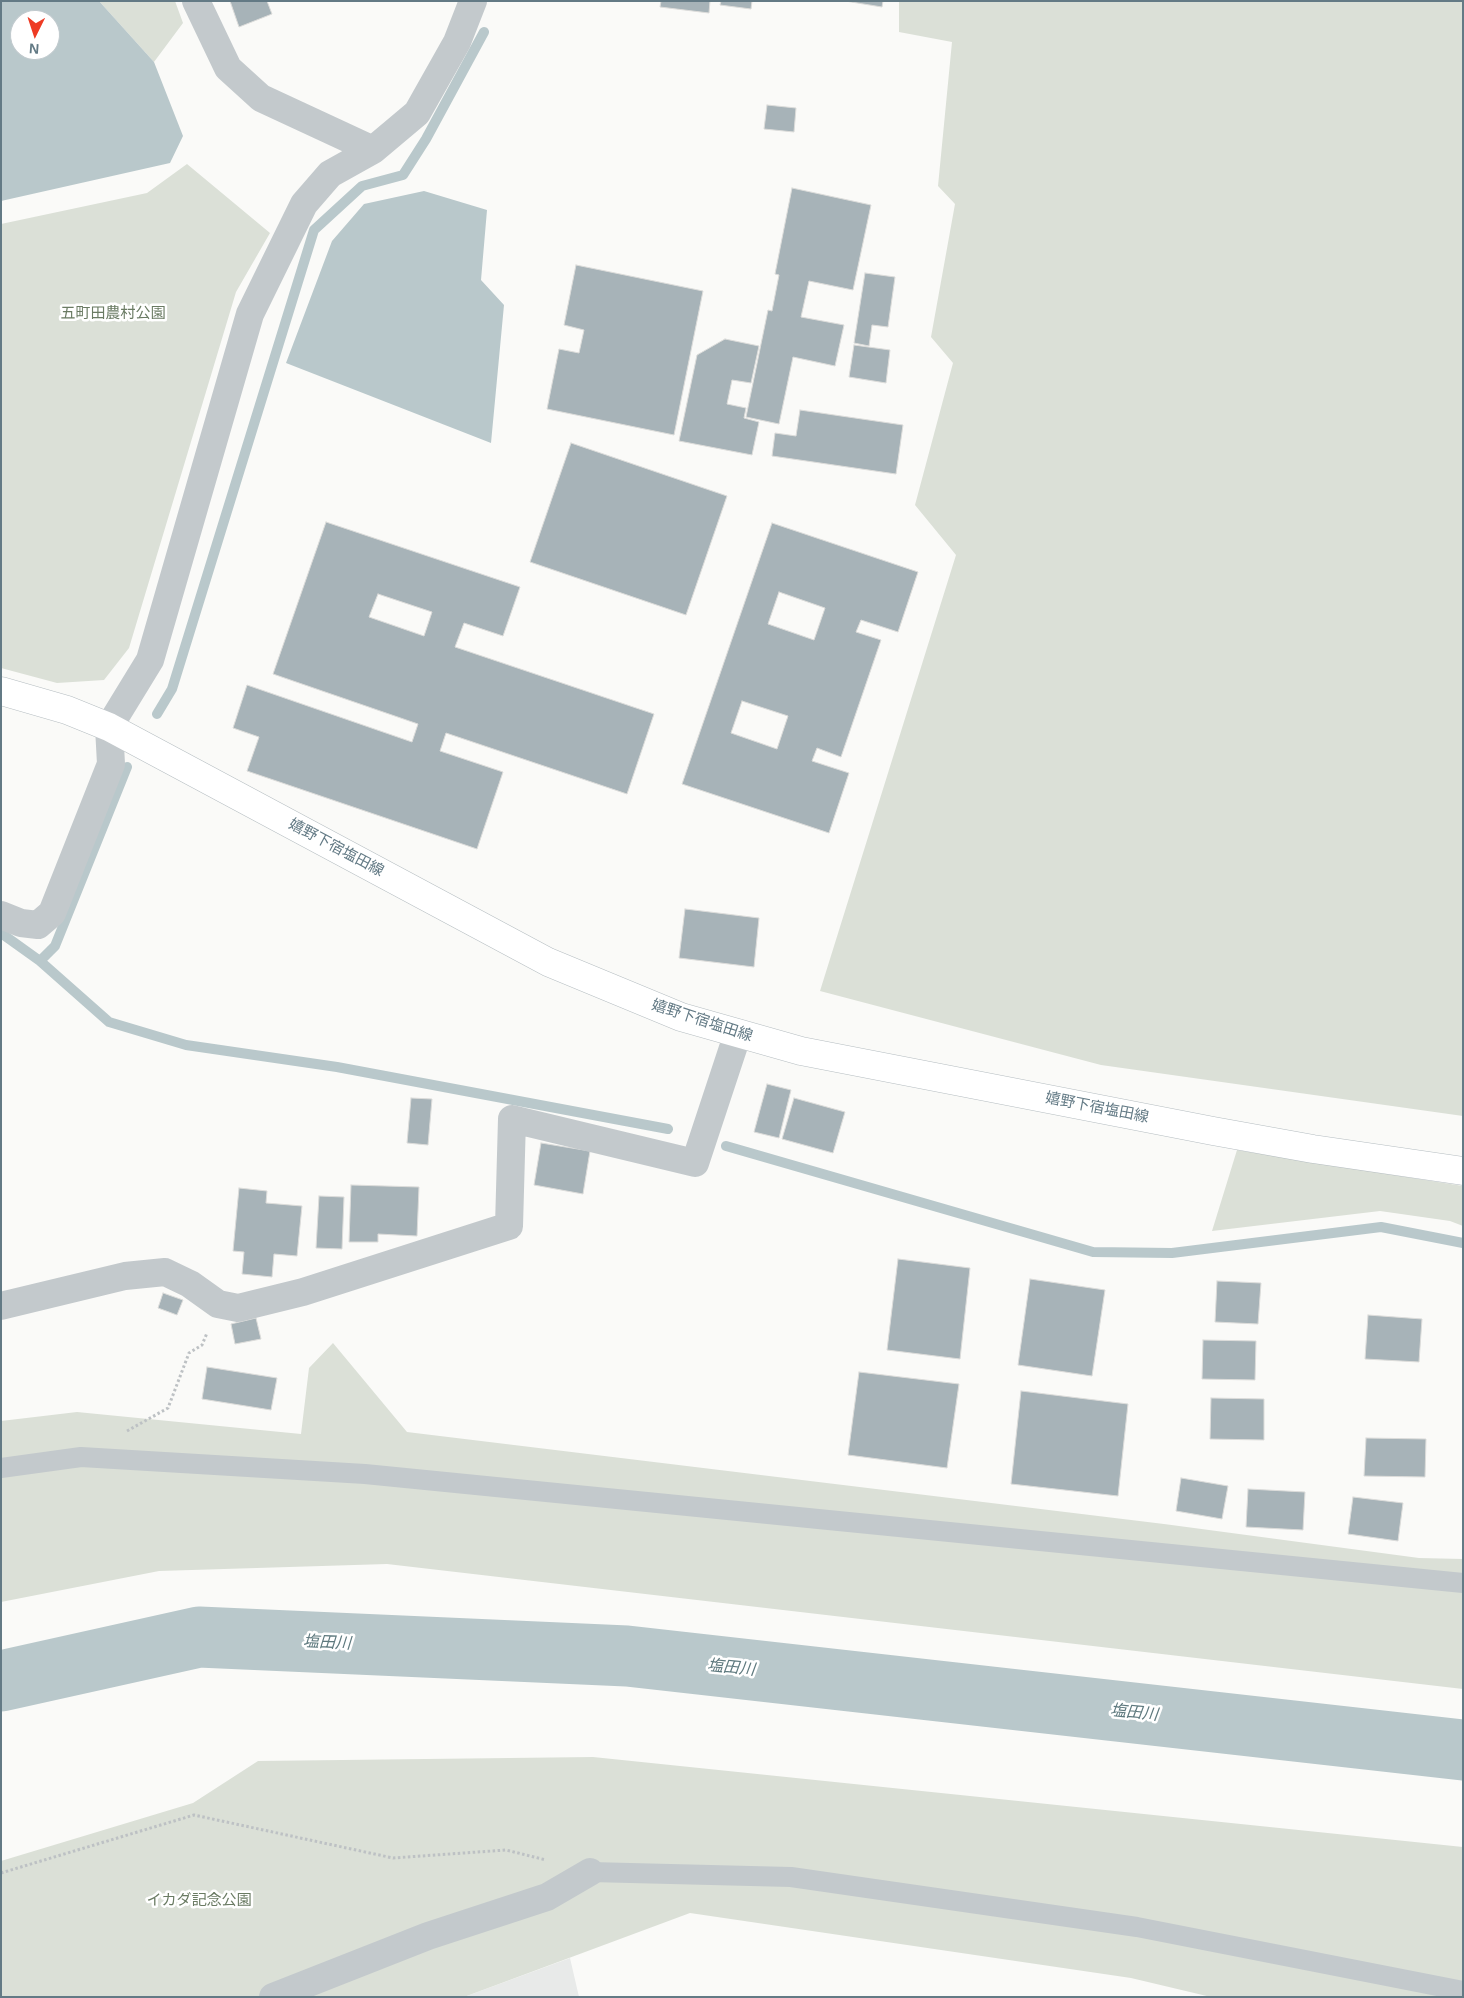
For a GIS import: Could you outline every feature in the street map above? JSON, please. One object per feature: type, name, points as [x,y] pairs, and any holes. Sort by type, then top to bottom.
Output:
[{"type":"main road","name":"嬉野下宿塩田線","points":[[1,691],[67,710],[109,727],[548,962],[681,1017],[801,1051],[1313,1149],[1463,1170]]},
{"type":"street","points":[[196,1],[228,68],[261,98],[373,150]]},
{"type":"street","points":[[1,915],[21,923],[38,925],[52,913],[111,764],[109,727],[150,660],[250,314],[304,204],[330,174],[373,150],[418,113],[456,42],[473,1]]},
{"type":"street","points":[[1,1306],[125,1276],[165,1272],[190,1284],[218,1304],[238,1308],[303,1292],[510,1226],[512,1119],[695,1163],[738,1033]]},
{"type":"street","points":[[274,1997],[428,1936],[547,1897],[590,1872]]},
{"type":"lane","points":[[1,1468],[81,1457],[365,1474],[1463,1583]]},
{"type":"lane","points":[[590,1872],[791,1877],[1137,1927],[1463,1991]]},
{"type":"path","points":[[124,1432],[168,1408],[189,1353],[202,1345],[218,1304]]},
{"type":"path","points":[[1,1873],[194,1815],[393,1858],[506,1850],[590,1872]]},
{"type":"shaded area","points":[[1,1],[99,1],[154,62],[183,136],[170,163],[1,201]]},
{"type":"shaded area","points":[[424,191],[487,210],[481,280],[504,305],[491,443],[286,363],[332,241],[364,204]]},
{"type":"shaded area","points":[[570,1958],[579,1997],[464,1997]]},
{"type":"green space","points":[[99,1],[175,1],[183,23],[154,62]]},
{"type":"green space","points":[[899,1],[1463,1],[1463,1116],[1101,1065],[820,991],[956,555],[915,505],[953,363],[931,337],[955,204],[938,186],[952,42],[899,32]]},
{"type":"green space","name":"五町田農村公園","points":[[187,164],[270,233],[236,292],[129,648],[104,680],[57,683],[1,668],[1,224],[147,193]]},
{"type":"green space","points":[[1237,1150],[1463,1186],[1463,1226],[1450,1221],[1380,1211],[1212,1231]]},
{"type":"green space","points":[[333,1343],[407,1432],[1164,1524],[1419,1558],[1463,1559],[1463,1689],[387,1564],[159,1571],[1,1602],[1,1421],[77,1412],[301,1434],[309,1368]]},
{"type":"green space","name":"イカダ記念公園","points":[[593,1757],[1463,1847],[1463,1997],[1211,1997],[1131,1978],[690,1913],[464,1997],[1,1997],[1,1861],[193,1803],[258,1761]]},
{"type":"building","points":[[230,1],[267,1],[272,14],[239,27]]},
{"type":"building","points":[[661,1],[710,1],[709,13],[660,7]]},
{"type":"building","points":[[721,1],[752,1],[751,9],[720,5]]},
{"type":"building","points":[[845,1],[883,1],[882,7]]},
{"type":"building","points":[[767,105],[796,108],[794,132],[764,129]]},
{"type":"building","points":[[792,188],[871,205],[853,290],[809,281],[801,317],[844,325],[835,366],[793,357],[779,424],[746,417],[768,310],[772,311],[779,275],[775,274]]},
{"type":"building","points":[[576,265],[703,291],[674,435],[547,409],[559,349],[579,353],[584,330],[564,325]]},
{"type":"building","points":[[865,273],[895,277],[888,327],[872,325],[869,346],[854,343]]},
{"type":"building","points":[[725,339],[759,346],[751,383],[732,380],[727,404],[746,408],[744,418],[759,422],[752,455],[679,441],[697,355]]},
{"type":"building","points":[[854,345],[890,350],[886,383],[849,377]]},
{"type":"building","points":[[800,410],[903,425],[896,474],[772,456],[775,433],[796,436]]},
{"type":"building","points":[[571,443],[727,496],[686,615],[530,562]]},
{"type":"building","points":[[326,522],[520,587],[503,636],[464,623],[455,647],[654,714],[627,794],[446,733],[440,751],[503,772],[477,849],[247,771],[259,737],[233,728],[247,685],[412,742],[418,724],[273,674]],"holes":[[[378,594],[432,612],[424,636],[369,617]]]},
{"type":"building","points":[[772,523],[918,572],[898,632],[861,620],[856,632],[881,640],[841,757],[817,748],[812,761],[849,773],[829,833],[682,784]],"holes":[[[779,592],[825,608],[814,640],[768,624]],[[742,701],[788,716],[777,749],[731,733]]]},
{"type":"building","points":[[685,909],[759,918],[754,967],[679,958]]},
{"type":"building","points":[[767,1084],[791,1090],[779,1138],[754,1132]]},
{"type":"building","points":[[411,1098],[432,1099],[428,1145],[407,1143]]},
{"type":"building","points":[[794,1098],[845,1112],[833,1153],[782,1139]]},
{"type":"building","points":[[541,1143],[590,1151],[583,1194],[534,1185]]},
{"type":"building","points":[[351,1185],[419,1187],[417,1236],[378,1234],[378,1242],[349,1242]]},
{"type":"building","points":[[239,1188],[267,1191],[266,1203],[302,1206],[297,1256],[274,1254],[272,1277],[242,1274],[244,1252],[233,1251]]},
{"type":"building","points":[[319,1196],[344,1197],[342,1249],[316,1248]]},
{"type":"building","points":[[898,1259],[970,1268],[960,1359],[887,1350]]},
{"type":"building","points":[[1030,1279],[1105,1290],[1092,1376],[1018,1365]]},
{"type":"building","points":[[1217,1281],[1261,1283],[1258,1324],[1215,1322]]},
{"type":"building","points":[[163,1293],[183,1300],[177,1315],[158,1308]]},
{"type":"building","points":[[1368,1315],[1422,1319],[1419,1362],[1365,1359]]},
{"type":"building","points":[[256,1318],[261,1339],[235,1344],[231,1324]]},
{"type":"building","points":[[1203,1340],[1256,1341],[1255,1380],[1202,1379]]},
{"type":"building","points":[[207,1367],[277,1378],[271,1410],[202,1399]]},
{"type":"building","points":[[859,1372],[959,1384],[947,1468],[848,1455]]},
{"type":"building","points":[[1021,1391],[1128,1404],[1118,1496],[1011,1484]]},
{"type":"building","points":[[1211,1398],[1264,1399],[1264,1440],[1210,1439]]},
{"type":"building","points":[[1366,1438],[1426,1439],[1425,1477],[1364,1476]]},
{"type":"building","points":[[1181,1478],[1228,1486],[1222,1519],[1176,1511]]},
{"type":"building","points":[[1248,1489],[1305,1492],[1303,1530],[1246,1527]]},
{"type":"building","points":[[1353,1497],[1403,1503],[1398,1541],[1348,1534]]},
{"type":"waterway","points":[[157,714],[172,689],[314,230],[362,186],[403,175],[426,139],[484,32]]},
{"type":"waterway","points":[[40,961],[55,946],[127,767]]},
{"type":"waterway","points":[[1,933],[40,961],[109,1022],[186,1045],[337,1067],[668,1129]]},
{"type":"waterway","points":[[726,1146],[1093,1252],[1172,1253],[1381,1227],[1463,1243]]},
{"type":"waterway","name":"塩田川","points":[[1,1681],[199,1637],[627,1656],[1463,1750]]}]
